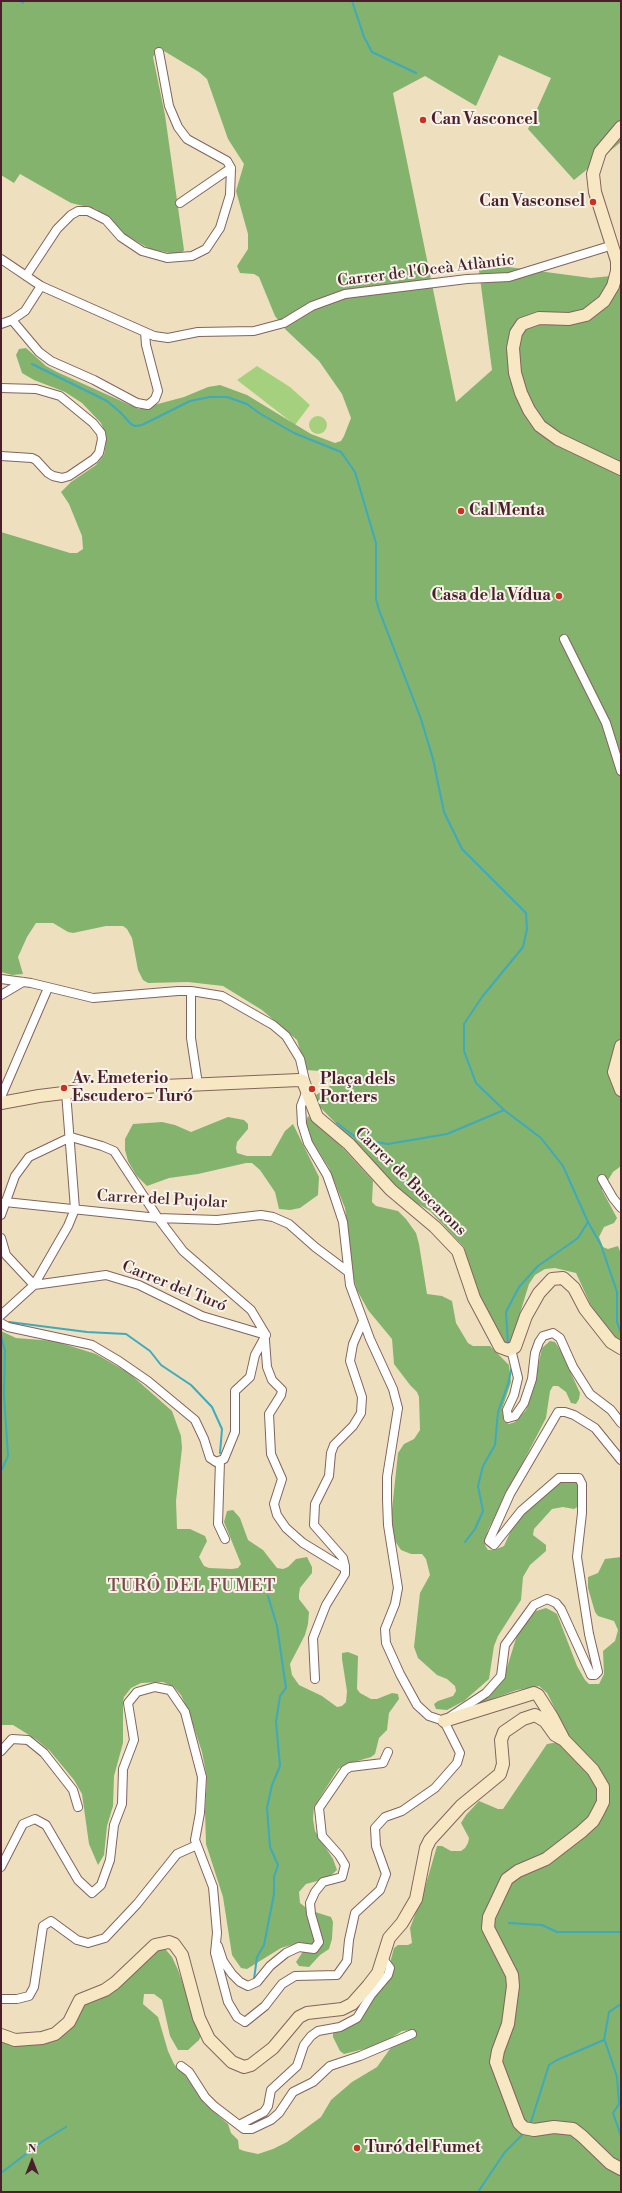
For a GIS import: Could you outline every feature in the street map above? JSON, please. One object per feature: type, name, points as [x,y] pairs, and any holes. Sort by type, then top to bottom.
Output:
[{"type":"street","points":[[26,276],[57,229],[70,215],[78,211],[88,211],[106,220],[121,237],[142,251],[167,258],[192,256],[206,249],[223,220],[230,194],[231,168],[227,161],[187,139],[178,127],[169,106],[159,52]]},
{"type":"street","points":[[621,127],[600,152],[593,174],[594,192],[613,245],[617,261],[616,278],[609,293],[598,307],[586,315],[574,319],[544,318],[526,322],[518,330],[513,348],[515,373],[521,393],[529,410],[540,426],[558,439],[621,469]]},
{"type":"street","points":[[180,203],[231,168]]},
{"type":"street","name":"Carrer de l'Oceà Atlàntic","points":[[1,259],[41,286],[145,332],[168,338],[198,332],[254,331],[284,323],[312,306],[346,294],[467,279],[509,277],[613,245]]},
{"type":"street","points":[[1,324],[12,320],[25,311],[41,286]]},
{"type":"street","points":[[12,320],[39,352],[51,361],[94,380],[137,403],[148,404],[155,399],[158,391],[146,346],[145,332]]},
{"type":"street","points":[[1,388],[36,389],[60,396],[93,423],[101,433],[102,439],[99,453],[94,459],[69,476],[62,478],[48,473],[36,460],[32,458],[1,456]]},
{"type":"street","points":[[564,639],[606,723],[621,771]]},
{"type":"street","points":[[1,979],[23,982],[93,998],[191,991],[229,999],[280,1030],[291,1043],[300,1059],[306,1089],[306,1107],[302,1124],[308,1143],[327,1175],[343,1222],[347,1270],[363,1321],[393,1389],[398,1408],[387,1477],[388,1525],[398,1588],[395,1604],[385,1629],[386,1643],[400,1674],[417,1705],[429,1716],[444,1721],[534,1693],[538,1694],[564,1740],[593,1770],[600,1780],[604,1794],[603,1802],[593,1821],[568,1843],[546,1859],[513,1874],[504,1884],[489,1917],[488,1928],[490,1935],[509,1966],[513,1986],[508,2024],[498,2051],[496,2062],[519,2124],[524,2128],[534,2130],[554,2127],[573,2129],[590,2143],[610,2164],[621,2169]]},
{"type":"street","points":[[1,995],[23,982]]},
{"type":"street","points":[[1,1097],[48,988]]},
{"type":"street","points":[[191,991],[191,1038],[198,1084]]},
{"type":"street","points":[[621,1046],[614,1072],[621,1090]]},
{"type":"street","points":[[1,1103],[66,1092],[198,1084],[299,1080],[303,1081],[306,1089]]},
{"type":"street","points":[[1,1315],[34,1285],[68,1226],[74,1209],[71,1137],[66,1092]]},
{"type":"street","name":"Carrer de Buscarons","points":[[306,1107],[323,1123],[345,1140],[391,1190],[452,1244],[461,1257],[474,1298],[494,1338],[500,1347],[511,1350]]},
{"type":"street","points":[[1,1215],[3,1203],[15,1176],[29,1157],[71,1137],[114,1151],[158,1218],[183,1251],[251,1310],[266,1335],[267,1367],[272,1380],[282,1390],[281,1395],[269,1414],[271,1454],[282,1474],[282,1479],[274,1504],[278,1515],[286,1528],[303,1543],[344,1568]]},
{"type":"street","points":[[602,1179],[612,1198],[621,1208]]},
{"type":"street","name":"Carrer del Pujolar","points":[[3,1203],[158,1218],[217,1220],[261,1216],[273,1217],[289,1224],[315,1247],[347,1270]]},
{"type":"street","points":[[1,1238],[6,1255],[34,1285]]},
{"type":"street","name":"Carrer del Turó","points":[[34,1285],[106,1274],[140,1286],[202,1316],[266,1335]]},
{"type":"street","points":[[621,1348],[612,1342],[585,1309],[570,1283],[563,1278],[557,1278],[547,1282],[526,1316],[517,1344],[511,1350],[518,1378],[514,1395],[507,1410],[508,1418],[515,1416],[524,1403],[539,1342],[543,1336],[553,1333],[560,1338],[573,1367],[590,1394],[611,1410],[621,1423]]},
{"type":"street","points":[[315,1679],[313,1638],[326,1605],[345,1574],[345,1566],[343,1558],[314,1525],[315,1504],[329,1476],[331,1453],[334,1445],[353,1426],[361,1413],[362,1397],[350,1360],[353,1344],[363,1321]]},
{"type":"street","points":[[1,1325],[92,1345],[119,1361],[148,1381],[195,1420],[204,1439],[210,1458],[216,1462],[224,1460],[235,1432],[235,1391],[250,1377],[255,1356],[266,1335]]},
{"type":"street","points":[[444,1721],[486,1693],[500,1676],[505,1645],[534,1606],[548,1599],[556,1603],[561,1609],[590,1674],[595,1675],[598,1672],[589,1634],[578,1557],[582,1513],[582,1484],[579,1478],[559,1478],[517,1515],[494,1545],[491,1545],[489,1541],[510,1494],[558,1412],[574,1415],[595,1428],[621,1460]]},
{"type":"street","points":[[220,1461],[218,1524],[225,1539]]},
{"type":"street","points":[[1,1867],[23,1824],[35,1819],[46,1824],[78,1880],[92,1893],[101,1885],[110,1860],[114,1825],[122,1804],[123,1769],[134,1740],[128,1703],[137,1692],[155,1687],[170,1690],[184,1712],[202,1777],[200,1813],[195,1840],[213,1887],[217,1941],[223,1961],[240,1982],[248,1986],[257,1982],[270,1966],[286,1953],[299,1947],[314,1949],[319,1942],[311,1914],[310,1903],[315,1892],[323,1882],[342,1877],[345,1865],[339,1855],[322,1836],[319,1808],[345,1770],[350,1767],[383,1763],[388,1752]]},
{"type":"street","points":[[1,2035],[15,2040],[42,2038],[55,2034],[69,2022],[80,2000],[105,1990],[116,1983],[155,1945],[169,1942],[174,1944],[182,1954],[199,2018],[209,2040],[226,2058],[244,2067],[257,2062],[273,2048],[299,2017],[307,2013],[342,2009],[352,2004],[368,1986],[383,1959],[390,1938],[402,1923],[416,1899],[426,1848],[430,1840],[461,1806],[500,1774],[503,1764],[502,1740],[504,1732],[523,1719],[535,1715],[545,1721],[555,1735],[564,1740]]},
{"type":"street","points":[[217,1941],[215,1953],[228,2002],[237,2017],[245,2022],[265,2006],[282,1984],[295,1976],[337,1975],[347,1961],[349,1940],[355,1913],[380,1890],[386,1874],[376,1846],[375,1828],[385,1817],[402,1811],[435,1788],[457,1763],[460,1753],[444,1721]]},
{"type":"street","points":[[1,1751],[12,1739],[28,1740],[44,1753],[73,1790],[78,1807]]},
{"type":"street","points":[[1,1999],[17,2000],[29,1996],[34,1987],[43,1926],[51,1921],[77,1940],[88,1943],[105,1938],[137,1904],[177,1854],[197,1846]]},
{"type":"street","points":[[239,2125],[264,2112],[268,2106],[271,2090],[296,2066],[304,2045],[311,2036],[318,2031],[340,2027],[357,2018],[371,1995],[388,1975],[390,1968],[383,1959]]},
{"type":"street","points":[[181,2066],[189,2072],[205,2097],[244,2129],[252,2129],[271,2120],[279,2113],[293,2092],[313,2082],[330,2066],[360,2056],[412,2034]]},
{"type":"green space","points":[[1,1],[621,1],[621,142],[574,180],[528,129],[551,78],[499,55],[476,106],[425,76],[393,93],[456,402],[492,370],[478,263],[591,278],[621,275],[621,1036],[612,1059],[614,1086],[621,1098],[621,1166],[613,1172],[602,1190],[617,1218],[614,1223],[604,1227],[599,1237],[603,1247],[608,1249],[618,1246],[621,1254],[621,1341],[611,1335],[594,1312],[576,1273],[555,1268],[545,1269],[535,1275],[529,1284],[512,1339],[509,1344],[504,1346],[478,1298],[464,1247],[430,1211],[408,1198],[318,1105],[316,1095],[330,1086],[330,1076],[320,1071],[306,1070],[297,1040],[262,1010],[223,986],[188,982],[148,983],[143,980],[138,970],[132,938],[127,929],[123,926],[106,926],[73,933],[68,932],[53,923],[36,923],[27,937],[18,957],[23,974],[12,975],[1,972],[1,532],[70,553],[77,553],[83,549],[82,536],[69,504],[61,492],[71,482],[96,465],[104,455],[106,442],[106,436],[101,423],[82,403],[65,392],[34,380],[22,373],[16,355],[19,349],[26,348],[46,366],[57,372],[139,409],[184,397],[208,387],[220,385],[247,395],[311,434],[335,443],[341,441],[351,418],[342,394],[319,361],[286,330],[275,316],[259,277],[254,274],[240,273],[237,266],[248,249],[248,234],[236,191],[244,164],[228,139],[207,79],[199,72],[159,48],[153,57],[165,115],[184,250],[182,253],[170,253],[150,249],[121,232],[96,209],[71,203],[20,174],[14,183],[1,175]]},
{"type":"green space","points":[[257,366],[290,387],[310,405],[295,425],[237,380]]},
{"type":"green space","points":[[318,416],[325,418],[327,425],[325,432],[318,434],[311,432],[309,425],[311,418]]},
{"type":"green space","points":[[308,1116],[341,1146],[373,1181],[372,1202],[376,1206],[398,1211],[416,1233],[427,1294],[442,1296],[452,1301],[456,1323],[468,1343],[473,1346],[490,1346],[509,1365],[511,1382],[502,1409],[504,1421],[509,1424],[515,1422],[526,1410],[533,1390],[542,1348],[550,1341],[555,1342],[561,1351],[580,1393],[576,1404],[571,1403],[566,1392],[558,1386],[553,1386],[550,1391],[546,1418],[488,1530],[485,1545],[488,1550],[494,1550],[504,1546],[513,1526],[527,1509],[561,1481],[573,1481],[577,1484],[580,1489],[579,1506],[574,1509],[563,1507],[552,1509],[534,1529],[533,1535],[546,1545],[546,1551],[530,1565],[523,1577],[521,1600],[498,1636],[494,1646],[489,1679],[464,1701],[447,1710],[436,1709],[434,1704],[438,1701],[453,1696],[456,1691],[455,1686],[447,1679],[437,1675],[418,1658],[414,1647],[420,1593],[430,1575],[426,1559],[422,1554],[411,1554],[401,1550],[395,1541],[391,1519],[398,1453],[404,1444],[414,1439],[420,1430],[419,1397],[417,1392],[394,1364],[392,1339],[368,1310],[357,1290],[354,1280],[345,1208],[329,1168],[306,1131],[306,1121]]},
{"type":"green space","points":[[228,1117],[244,1120],[248,1124],[248,1129],[237,1142],[236,1148],[237,1153],[247,1156],[271,1156],[285,1131],[293,1124],[319,1177],[318,1195],[300,1208],[290,1210],[279,1209],[275,1192],[260,1170],[252,1163],[198,1174],[169,1178],[147,1186],[136,1175],[128,1161],[125,1150],[125,1139],[133,1124],[162,1122],[175,1125],[191,1132]]},
{"type":"green space","points":[[1,1331],[16,1338],[54,1341],[96,1354],[129,1373],[172,1411],[181,1436],[182,1448],[176,1501],[177,1529],[190,1529],[205,1536],[207,1541],[199,1557],[204,1566],[209,1568],[232,1569],[238,1568],[241,1564],[224,1522],[227,1511],[233,1510],[240,1518],[248,1540],[263,1550],[277,1568],[283,1569],[288,1567],[296,1559],[307,1557],[312,1567],[312,1573],[300,1588],[299,1599],[309,1612],[308,1624],[305,1635],[290,1664],[292,1675],[299,1685],[322,1696],[337,1707],[342,1706],[346,1702],[347,1691],[342,1653],[348,1652],[358,1656],[357,1689],[360,1693],[371,1699],[377,1699],[392,1693],[398,1694],[399,1699],[389,1713],[387,1730],[379,1738],[375,1754],[371,1757],[347,1764],[338,1769],[314,1807],[313,1819],[315,1831],[333,1859],[337,1870],[328,1878],[306,1884],[299,1892],[300,1903],[309,1910],[331,1917],[333,1922],[332,1939],[329,1949],[320,1955],[309,1967],[299,1966],[296,1962],[304,1948],[302,1942],[281,1948],[247,1969],[241,1968],[232,1955],[223,1897],[206,1844],[205,1811],[207,1778],[202,1752],[190,1715],[181,1695],[174,1687],[163,1682],[141,1683],[131,1688],[124,1697],[123,1743],[114,1776],[113,1806],[107,1826],[104,1855],[98,1865],[89,1844],[82,1794],[74,1780],[50,1751],[37,1740],[13,1725],[1,1725]]},
{"type":"green space","points":[[621,1557],[621,2192],[1,2192],[1,2039],[59,2038],[84,2003],[149,1955],[161,1949],[166,1950],[172,1957],[178,1970],[201,2035],[199,2040],[188,2050],[178,2050],[170,2036],[162,2000],[154,1994],[144,1994],[143,2004],[158,2017],[168,2051],[174,2064],[185,2075],[204,2103],[228,2124],[231,2133],[238,2140],[239,2149],[244,2151],[258,2154],[287,2142],[321,2117],[331,2100],[352,2082],[377,2067],[392,2046],[415,2038],[416,2033],[412,2030],[402,2031],[380,2045],[344,2054],[340,2051],[333,2037],[333,2032],[347,2028],[359,2020],[374,1996],[385,1986],[391,1974],[390,1963],[394,1948],[398,1945],[408,1945],[412,1943],[410,1928],[424,1891],[437,1846],[442,1846],[451,1851],[461,1851],[465,1848],[469,1838],[461,1823],[466,1815],[479,1801],[498,1809],[503,1809],[547,1744],[559,1742],[567,1732],[547,1693],[539,1686],[517,1690],[475,1705],[505,1674],[518,1632],[536,1611],[546,1608],[557,1614],[577,1666],[585,1680],[589,1684],[599,1684],[604,1674],[603,1651],[615,1641],[618,1630],[614,1621],[598,1616],[595,1612],[588,1588],[588,1577],[598,1573],[605,1559]]},
{"type":"waterway","points":[[352,1],[364,37],[372,52],[416,73]]},
{"type":"waterway","points":[[32,364],[107,401],[135,426],[142,425],[190,401],[210,397],[227,397],[247,404],[259,413],[294,433],[341,452],[355,472],[376,543],[376,599],[421,719],[433,759],[444,812],[462,849],[526,913],[527,929],[523,947],[482,997],[464,1024],[464,1051],[476,1083],[504,1110],[541,1138],[563,1166],[588,1222],[601,1245],[617,1292],[617,1322],[621,1333]]},
{"type":"waterway","points":[[337,1123],[358,1139],[388,1144],[447,1134],[504,1110]]},
{"type":"waterway","points":[[508,1345],[506,1312],[519,1287],[538,1266],[578,1238],[588,1222]]},
{"type":"waterway","points":[[9,1322],[87,1332],[126,1334],[150,1351],[161,1365],[191,1385],[212,1407],[222,1429],[220,1453]]},
{"type":"waterway","points":[[1,1336],[5,1351],[4,1395],[8,1456],[1,1471]]},
{"type":"waterway","points":[[465,1542],[475,1529],[483,1511],[478,1486],[483,1466],[495,1445],[498,1412],[508,1384],[512,1366]]},
{"type":"waterway","points":[[1,1586],[1,1612]]},
{"type":"waterway","points":[[254,1979],[257,1957],[264,1945],[274,1894],[274,1877],[278,1865],[270,1847],[267,1808],[272,1785],[280,1766],[276,1722],[280,1696],[286,1688],[277,1626],[268,1596]]},
{"type":"waterway","points":[[509,1923],[542,1925],[557,1932],[621,1932]]},
{"type":"waterway","points":[[530,2125],[549,2065],[557,2060],[604,2040],[609,2012],[621,2004]]},
{"type":"waterway","points":[[605,2041],[617,2077],[619,2104],[613,2113],[621,2136]]},
{"type":"waterway","points":[[1,2173],[43,2141],[66,2127]]},
{"type":"waterway","points":[[478,2192],[505,2152],[525,2132]]},
{"type":"place","name":"Can Vasconcel","points":[[423,120]]},
{"type":"place","name":"Can Vasconsel","points":[[593,202]]},
{"type":"place","name":"Cal Menta","points":[[461,511]]},
{"type":"place","name":"Casa de la Vídua","points":[[559,596]]},
{"type":"place","name":"Av. Emeterio Escudero - Turó","points":[[64,1088]]},
{"type":"place","name":"Plaça dels Porters","points":[[312,1089]]},
{"type":"place","name":"Turó del Fumet","points":[[357,2148]]},
{"type":"district","name":"TURÓ DEL FUMET","points":[[192,1587]]}]
